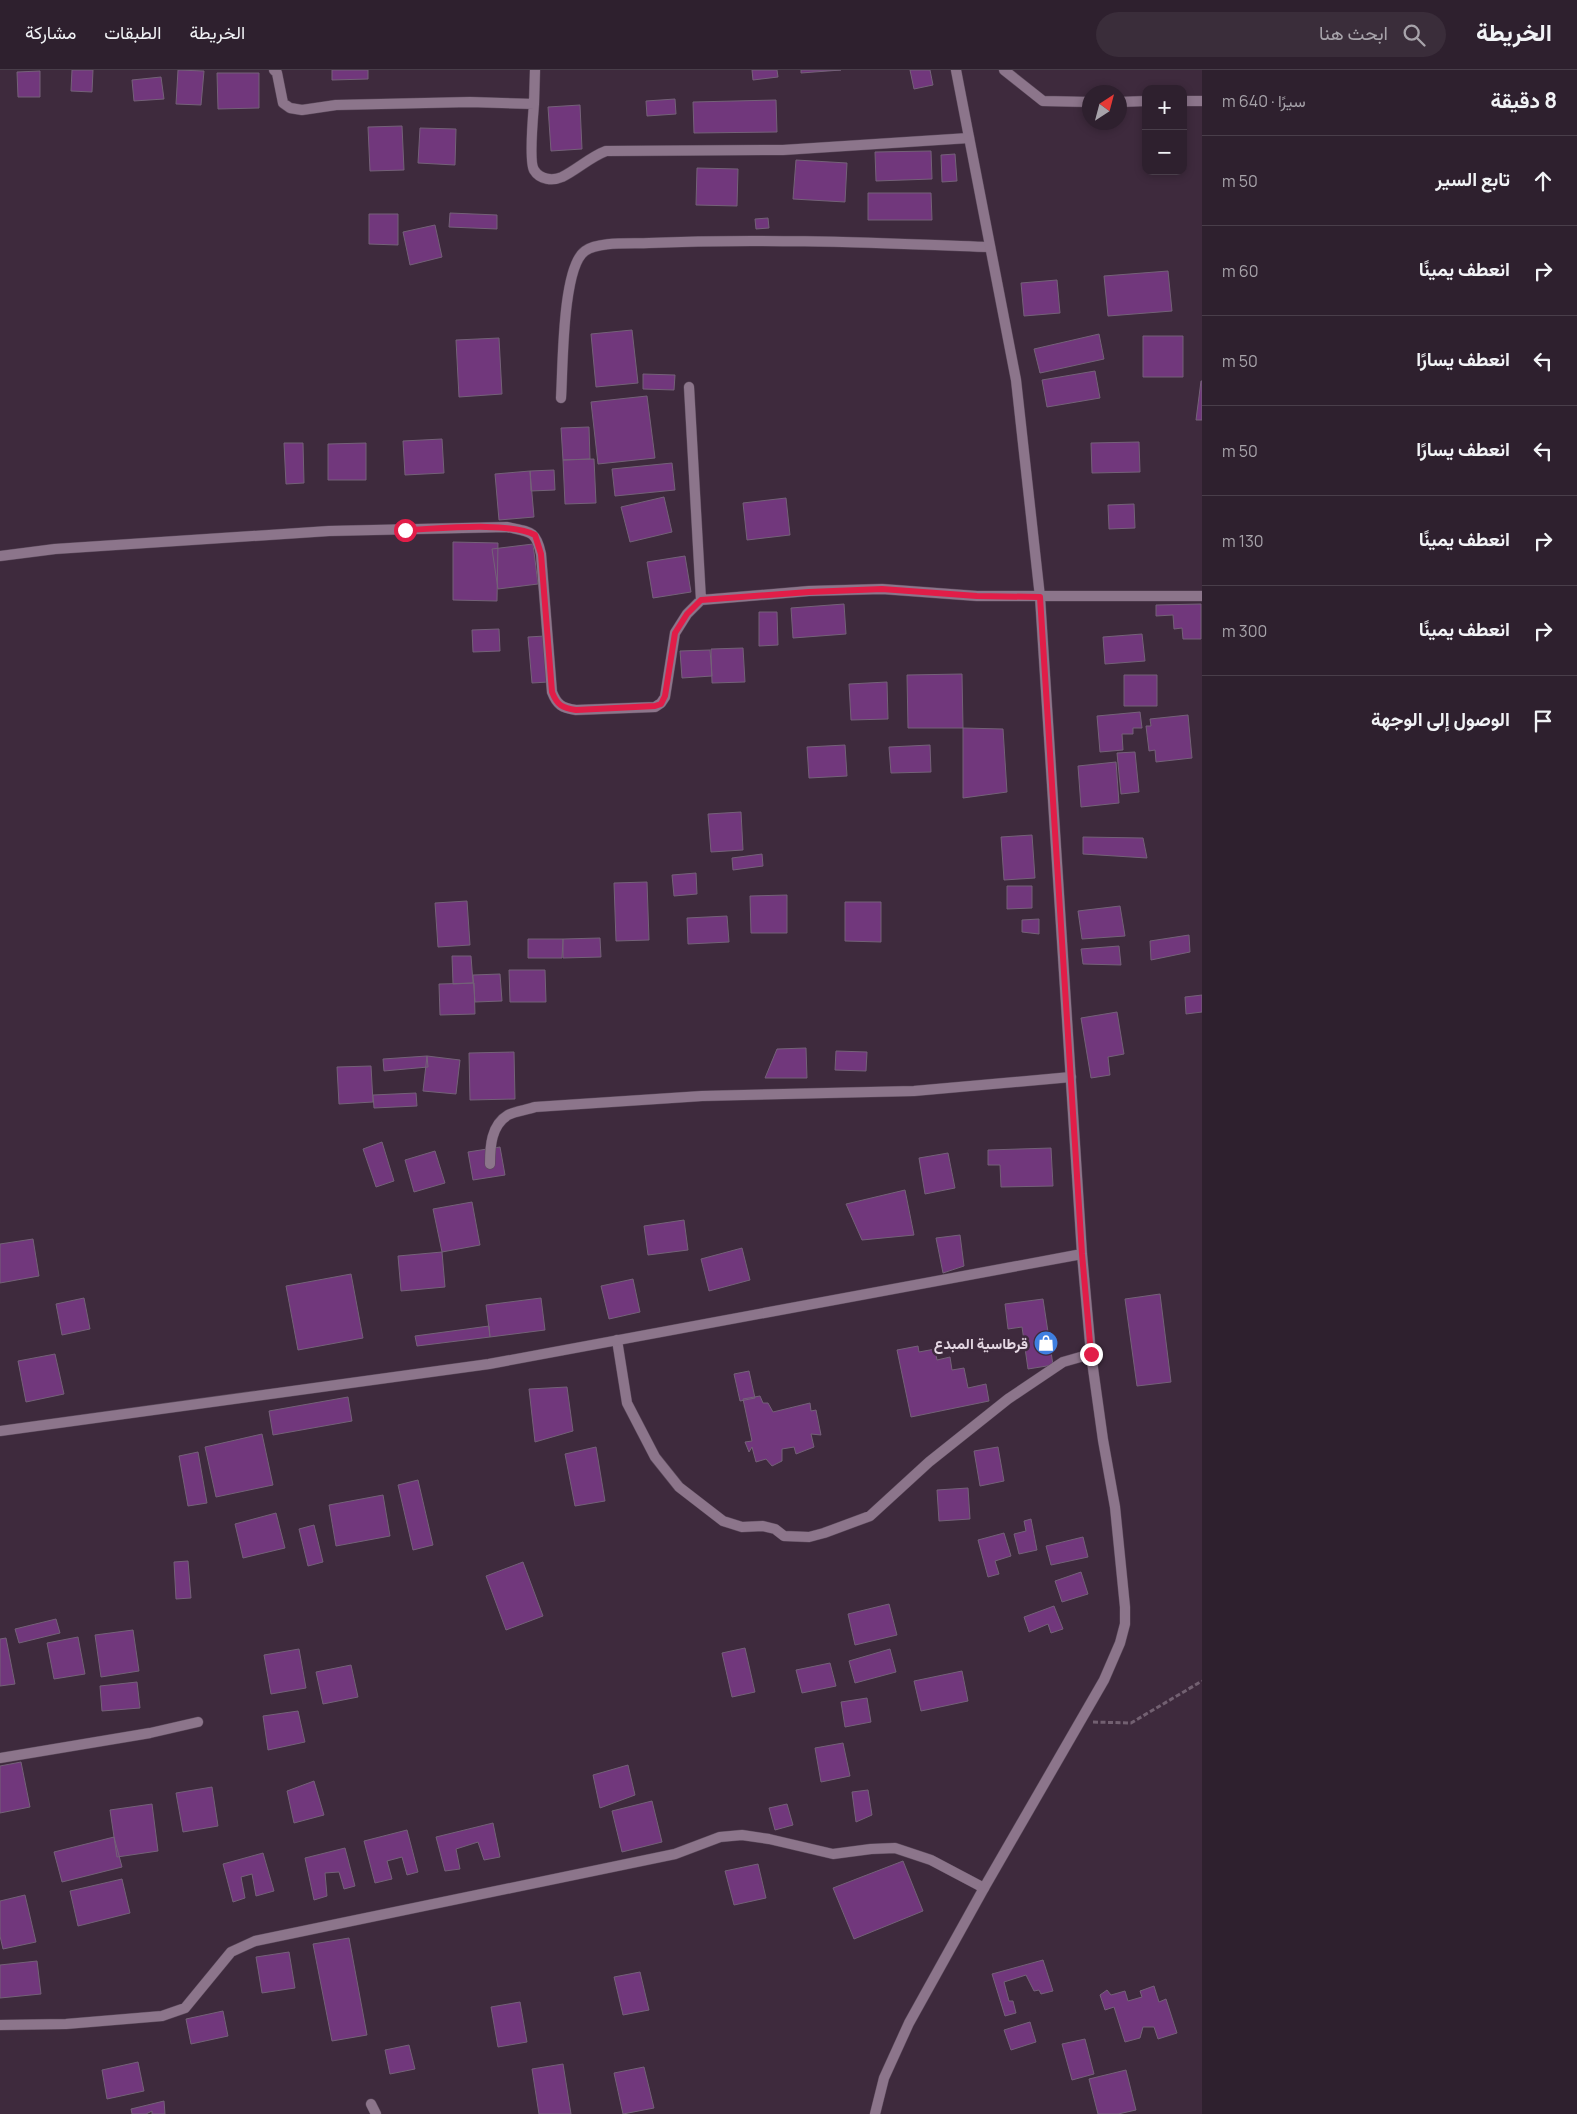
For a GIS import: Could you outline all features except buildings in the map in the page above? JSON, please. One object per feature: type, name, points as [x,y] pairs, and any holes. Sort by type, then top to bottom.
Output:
[{"type":"street","points":[[274,70],[278,73],[283,103],[290,108],[302,110],[336,105],[470,102],[534,104]]},
{"type":"street","points":[[535,70],[532,161],[534,171],[543,178],[553,180],[562,177],[606,151],[783,150],[969,138]]},
{"type":"street","points":[[875,2114],[884,2078],[909,2023],[984,1888],[1104,1680],[1120,1643],[1125,1616],[1115,1507],[1091,1354],[1082,1254],[1040,597],[1016,380],[956,70]]},
{"type":"street","points":[[1004,70],[1042,101],[1082,102]]},
{"type":"street","points":[[1187,101],[1202,101]]},
{"type":"street","points":[[1127,102],[1142,102]]},
{"type":"street","points":[[561,398],[568,285],[576,263],[585,251],[598,246],[673,242],[830,241],[990,247]]},
{"type":"street","points":[[689,387],[701,600]]},
{"type":"street","points":[[0,556],[55,549],[330,531],[507,528],[529,532],[535,535],[538,540],[541,554],[552,692],[556,702],[564,708],[576,710],[655,706],[661,704],[665,696],[675,633],[687,614],[701,600],[882,589],[977,596],[1202,596]]},
{"type":"street","points":[[490,1164],[490,1146],[498,1125],[509,1115],[535,1108],[702,1096],[914,1091],[1071,1077]]},
{"type":"street","points":[[0,1431],[488,1364],[1082,1254]]},
{"type":"street","points":[[617,1340],[627,1403],[655,1457],[679,1487],[723,1521],[742,1527],[763,1526],[775,1529],[784,1536],[809,1537],[870,1516],[929,1462],[1008,1399],[1063,1362],[1091,1354]]},
{"type":"street","points":[[0,1758],[131,1736],[198,1722]]},
{"type":"street","points":[[0,2025],[66,2024],[162,2016],[185,2008],[231,1952],[255,1941],[675,1854],[720,1838],[742,1835],[769,1839],[833,1854],[895,1848],[931,1860],[984,1888]]},
{"type":"street","points":[[371,2104],[376,2114]]},
{"type":"path","points":[[1080,1722],[1131,1723],[1202,1681]]},
{"type":"place","name":"قرطاسية المبدع","points":[[1046,1343]]},
{"type":"route","points":[[405,530],[507,528],[535,535],[541,554],[552,692],[556,702],[564,708],[576,710],[655,706],[661,704],[665,696],[675,633],[687,614],[701,600],[882,589],[977,596],[1040,597],[1082,1254],[1091,1354]]}]
